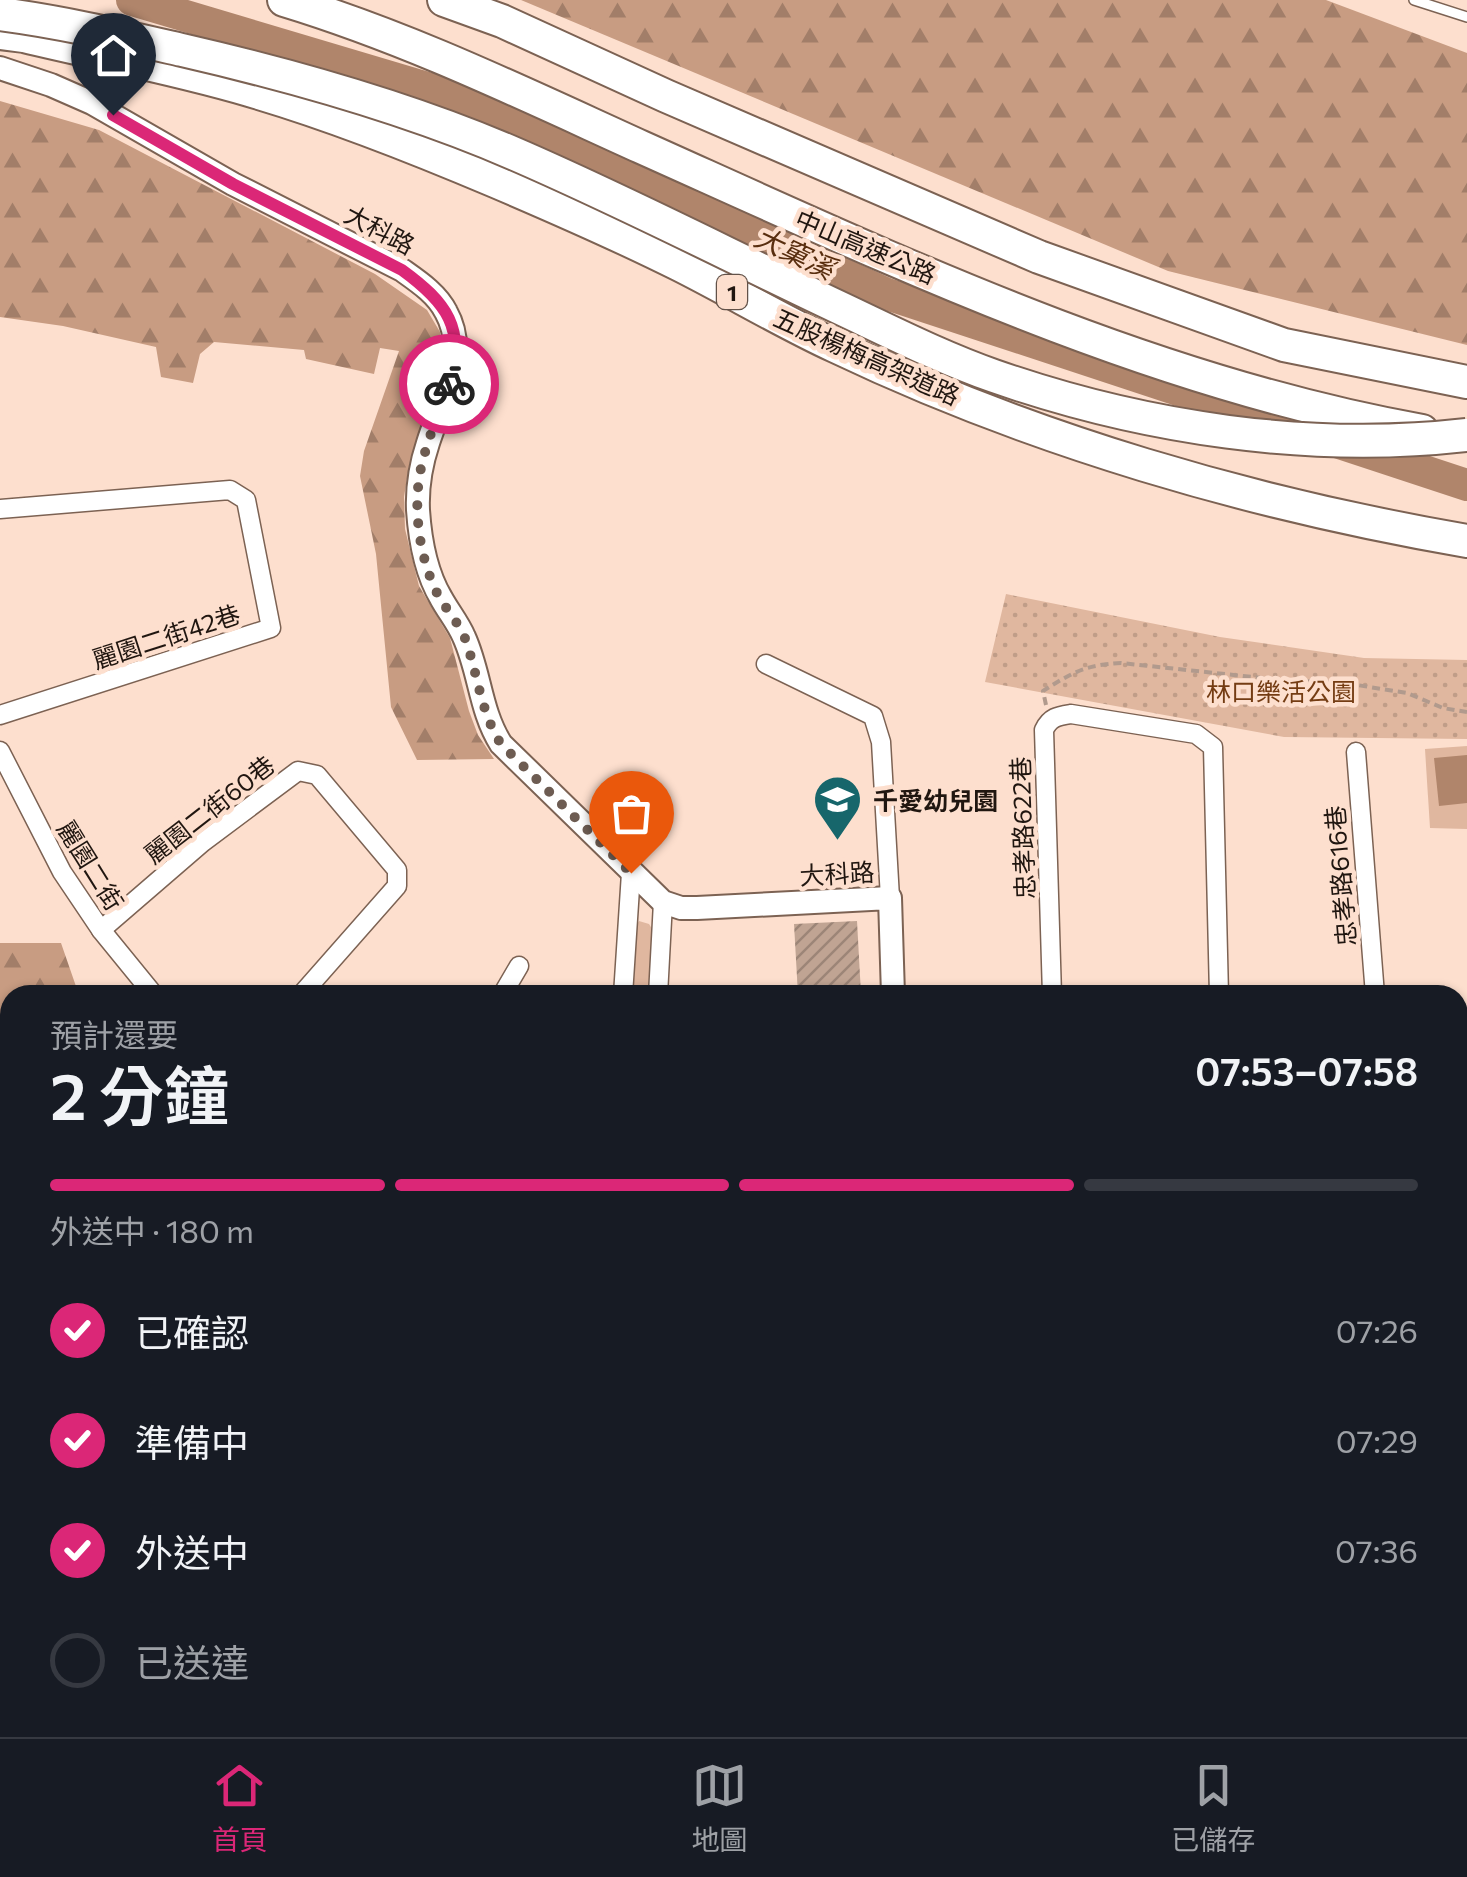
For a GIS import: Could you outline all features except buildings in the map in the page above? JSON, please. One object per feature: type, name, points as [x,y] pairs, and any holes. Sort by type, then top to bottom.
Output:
[{"type":"highway","name":"中山高速公路","points":[[284,0],[471,68],[883,255],[1035,318],[1207,378],[1352,419],[1467,437]]},
{"type":"highway","points":[[444,0],[1039,257],[1284,344],[1467,382]]},
{"type":"highway","name":"五股楊梅高架道路","points":[[0,14],[55,21],[265,69],[424,117],[516,154],[901,337],[991,375],[1042,391],[1159,420],[1250,435],[1332,441],[1467,437]]},
{"type":"highway","name":"五股楊梅高架道路","points":[[0,33],[248,90],[360,128],[493,180],[676,263],[833,346],[1032,426],[1152,467],[1253,495],[1467,541]]},
{"type":"street","name":"大科路","points":[[0,68],[92,103],[233,184],[402,270],[427,288],[445,308],[454,330],[456,354],[420,474],[418,505],[427,565],[438,594],[464,634],[484,711],[501,744],[662,902],[697,908],[890,898]]},
{"type":"street","name":"麗園二街42巷","points":[[0,509],[230,490],[246,500],[272,628],[0,715]]},
{"type":"street","points":[[766,664],[873,716],[881,742],[893,985]]},
{"type":"street","points":[[1049,720],[1071,714],[1196,734],[1213,747],[1220,985]]},
{"type":"street","name":"忠孝路622巷","points":[[1049,720],[1044,740],[1052,985]]},
{"type":"street","name":"麗園二街","points":[[0,750],[62,872],[101,930],[146,985]]},
{"type":"street","name":"忠孝路616巷","points":[[1356,752],[1374,985]]},
{"type":"street","name":"麗園二街60巷","points":[[101,930],[203,842],[298,771],[317,775],[397,870],[397,886],[310,985]]},
{"type":"street","points":[[624,985],[631,873]]},
{"type":"street","points":[[658,985],[662,902]]},
{"type":"street","points":[[508,985],[519,966]]},
{"type":"lane","points":[[1414,0],[1467,17]]},
{"type":"path","points":[[1049,720],[1043,692],[1094,665],[1121,664],[1338,682],[1407,693],[1443,708],[1467,712]]},
{"type":"green space","points":[[521,0],[1326,0],[1467,53],[1467,345],[1168,271]]},
{"type":"green space","points":[[0,101],[99,130],[375,274],[427,310],[440,332],[441,360],[409,466],[404,497],[405,529],[419,586],[450,638],[469,711],[478,735],[494,759],[417,760],[391,707],[376,554],[360,476],[364,451],[399,351],[380,348],[374,374],[306,359],[304,350],[214,342],[200,354],[193,383],[161,377],[156,347],[63,326],[0,317]]},
{"type":"green space","name":"林口樂活公園","points":[[1006,594],[1220,637],[1364,658],[1467,660],[1467,739],[1284,737],[985,682]]},
{"type":"green space","points":[[1467,746],[1467,829],[1430,828],[1425,749]]},
{"type":"green space","points":[[639,921],[649,924],[654,932],[651,985],[631,985],[634,930]]},
{"type":"green space","points":[[0,943],[61,943],[76,985],[0,985]]},
{"type":"shaded area","points":[[1467,755],[1467,803],[1439,806],[1434,758]]},
{"type":"waterway","name":"大窠溪","points":[[132,0],[451,95],[887,294],[1467,485]]},
{"type":"way so far","points":[[449,384],[420,474],[418,505],[427,565],[438,594],[464,634],[490,728],[501,744],[631,873]]},
{"type":"place","name":"千愛幼兒園","points":[[838,842]]},
{"type":"route","points":[[113,115],[233,184],[402,270],[427,288],[445,308],[454,330],[456,354],[449,384]]}]
